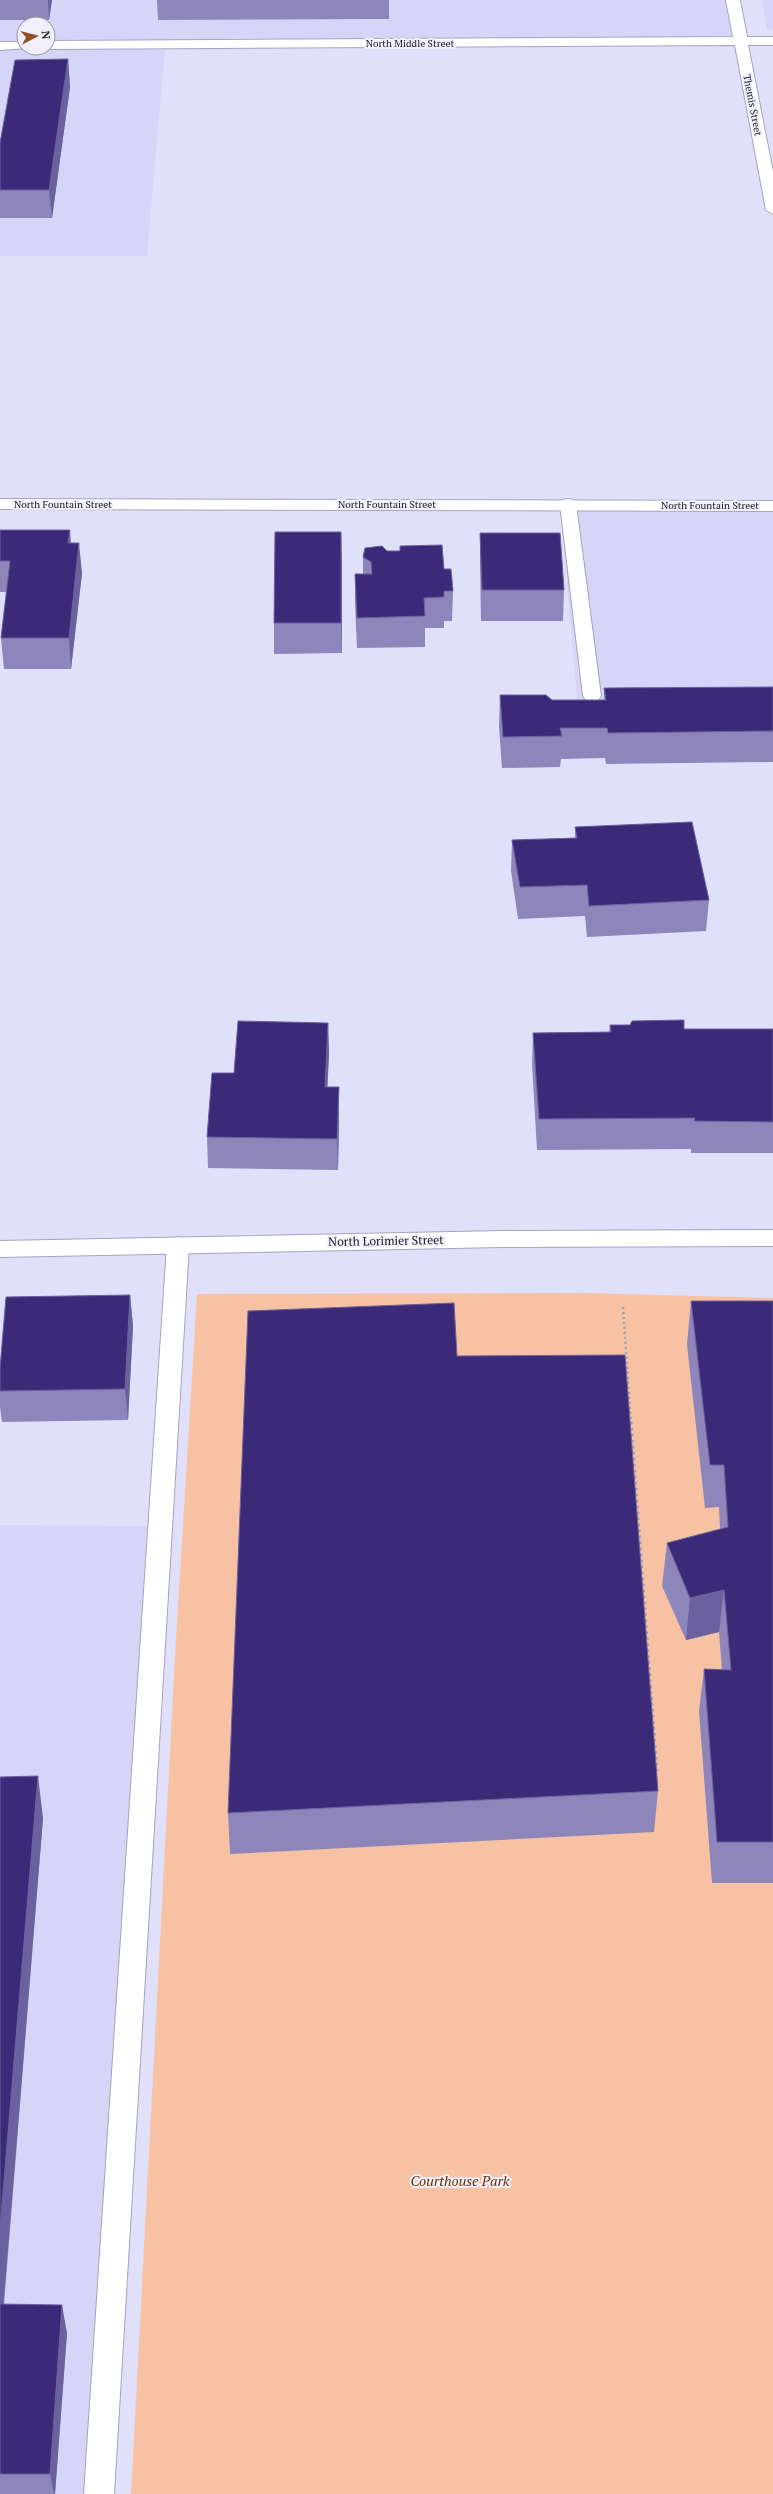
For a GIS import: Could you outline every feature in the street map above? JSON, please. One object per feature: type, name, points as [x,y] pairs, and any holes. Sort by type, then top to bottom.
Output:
[{"type":"street","name":"Themis Street","points":[[733,0],[773,210]]},
{"type":"street","name":"North Middle Street","points":[[56,46],[773,42]]},
{"type":"street","points":[[0,46],[16,46]]},
{"type":"street","name":"North Fountain Street","points":[[0,504],[568,504],[773,506]]},
{"type":"street","points":[[568,504],[592,696]]},
{"type":"street","name":"North Lorimier Street","points":[[0,1249],[503,1239],[773,1238]]},
{"type":"street","points":[[99,2494],[178,1245]]},
{"type":"path","points":[[622,1307],[657,1773]]},
{"type":"path","points":[[643,1685],[650,1685]]},
{"type":"shaded area","points":[[0,0],[725,0],[732,38],[56,42],[56,16],[16,16],[16,42],[0,42]]},
{"type":"shaded area","points":[[762,0],[773,0],[773,30],[767,30]]},
{"type":"shaded area","points":[[0,49],[16,49],[16,56],[56,56],[56,49],[165,49],[147,256],[0,256]]},
{"type":"shaded area","points":[[773,510],[773,709],[578,711],[561,511]]},
{"type":"shaded area","points":[[0,1525],[147,1526],[89,2494],[0,2494]]},
{"type":"green space","name":"Courthouse Park","points":[[586,1293],[773,1298],[773,2494],[131,2494],[175,1656],[197,1294]]},
{"type":"building","points":[[68,59],[49,190],[0,190],[0,143],[15,60]]},
{"type":"building","points":[[0,530],[70,530],[68,543],[79,543],[69,638],[1,638],[10,561],[0,561]]},
{"type":"building","points":[[275,532],[341,532],[341,623],[274,623]]},
{"type":"building","points":[[480,533],[560,533],[564,590],[482,590]]},
{"type":"building","points":[[442,545],[444,569],[451,569],[453,591],[444,591],[444,597],[424,598],[425,616],[357,618],[355,574],[372,574],[371,562],[363,557],[365,548],[382,546],[387,551],[400,551],[400,546]]},
{"type":"building","points":[[773,687],[773,731],[608,733],[607,728],[560,728],[562,736],[503,737],[500,695],[546,695],[552,700],[606,700],[604,688]]},
{"type":"building","points":[[692,822],[709,900],[589,906],[587,885],[520,887],[512,840],[577,838],[575,827]]},
{"type":"building","points":[[684,1020],[684,1029],[773,1029],[773,1122],[694,1121],[695,1118],[539,1119],[533,1033],[611,1032],[610,1025],[630,1025],[632,1021]]},
{"type":"building","points":[[238,1021],[328,1023],[325,1087],[339,1087],[337,1139],[207,1137],[212,1073],[234,1073]]},
{"type":"building","points":[[130,1295],[125,1389],[0,1391],[0,1368],[6,1297]]},
{"type":"building","points":[[691,1301],[773,1301],[773,1842],[717,1842],[704,1669],[731,1670],[724,1590],[690,1598],[667,1543],[728,1527],[724,1465],[710,1465]]},
{"type":"building","points":[[454,1303],[457,1356],[625,1355],[658,1791],[228,1813],[248,1311]]},
{"type":"building","points":[[38,1776],[0,2228],[0,1777]]},
{"type":"building","points":[[0,2304],[62,2305],[50,2474],[0,2474]]}]
